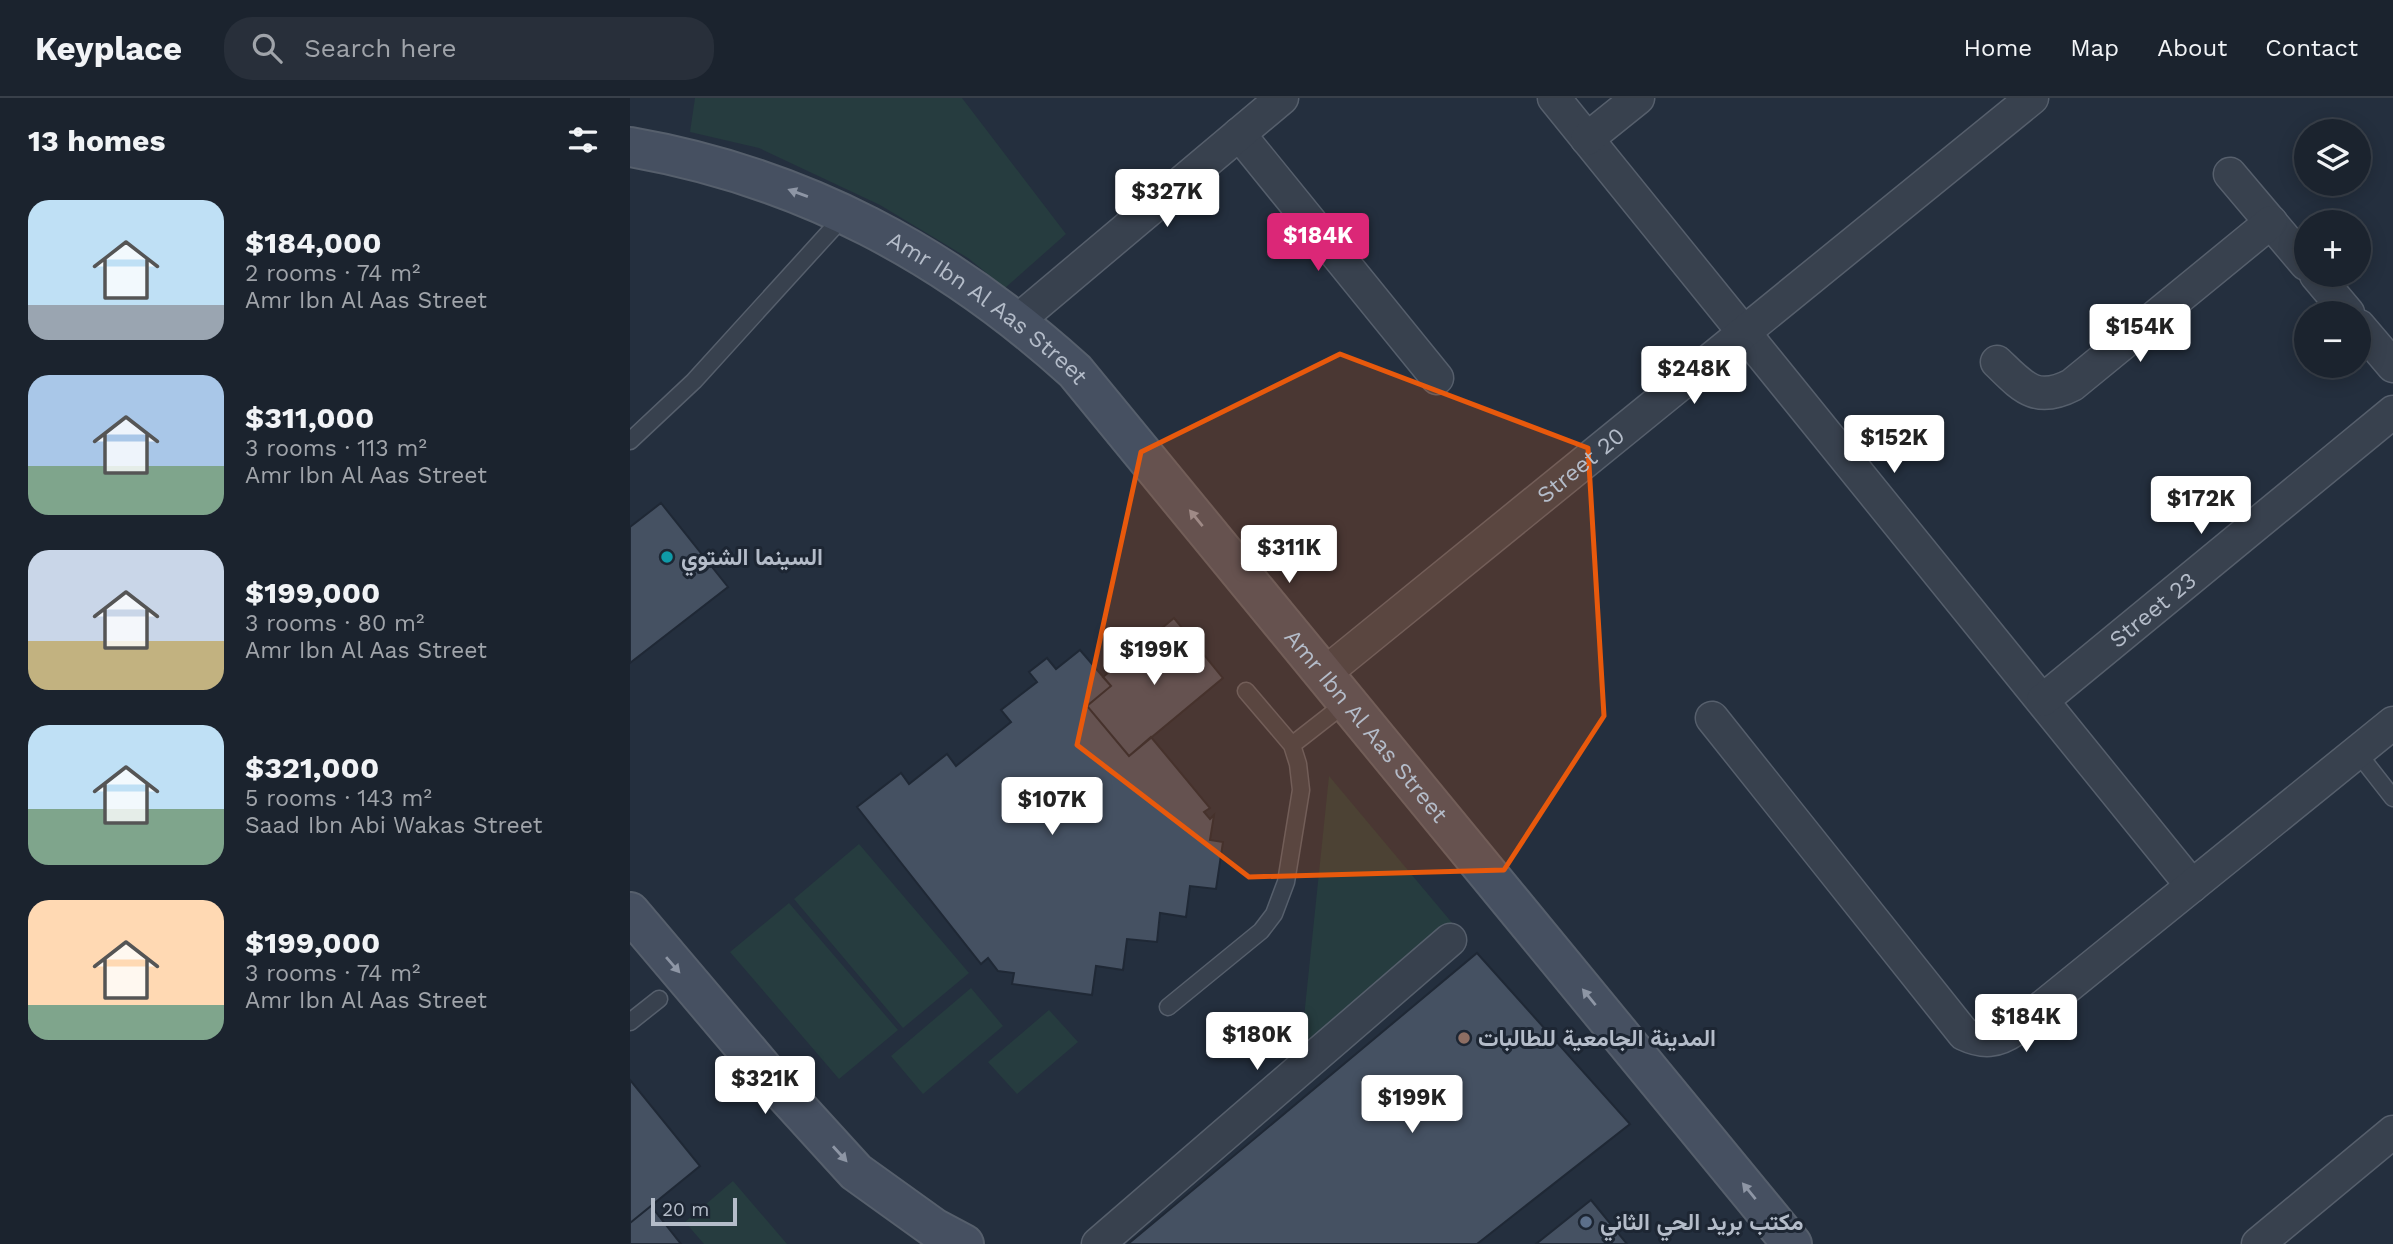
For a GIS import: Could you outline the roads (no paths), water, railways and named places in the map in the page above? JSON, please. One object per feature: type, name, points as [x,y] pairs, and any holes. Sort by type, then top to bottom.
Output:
[{"type":"street","points":[[1017,321],[1282,98]]},
{"type":"street","points":[[1554,98],[2192,886]]},
{"type":"street","points":[[1587,139],[1639,98]]},
{"type":"street","name":"Street 20","points":[[1335,688],[1744,332],[2032,98]]},
{"type":"street","points":[[1239,134],[1437,378]]},
{"type":"street","name":"Amr Ibn Al Aas Street","points":[[630,147],[709,164],[760,179],[846,214],[939,265],[1017,321],[1075,371],[1792,1244]]},
{"type":"street","points":[[2230,174],[2294,250]]},
{"type":"street","points":[[1997,362],[2026,390],[2050,393],[2072,386],[2271,222]]},
{"type":"street","points":[[2326,287],[2338,301]]},
{"type":"street","points":[[2371,340],[2393,366]]},
{"type":"street","name":"Street 23","points":[[2043,700],[2393,412]]},
{"type":"street","points":[[1712,718],[1965,1034],[1975,1039],[1996,1040],[2014,1030],[2393,723]]},
{"type":"street","points":[[630,912],[774,1082],[856,1172],[934,1228],[964,1244]]},
{"type":"street","points":[[1098,1244],[1450,940]]},
{"type":"street","points":[[2258,1244],[2393,1132]]},
{"type":"lane","points":[[630,441],[702,373],[846,214]]},
{"type":"lane","points":[[1292,745],[1335,688]]},
{"type":"lane","points":[[1168,1007],[1261,931],[1281,898],[1286,882],[1301,790],[1298,764],[1292,745],[1246,691]]},
{"type":"lane","points":[[2357,752],[2393,797]]},
{"type":"lane","points":[[630,1022],[659,999]]},
{"type":"place","name":"السينما الشتوي","points":[[667,557]]},
{"type":"place","name":"المدينة الجامعية للطالبات","points":[[1464,1038]]},
{"type":"place","name":"مكتب بريد الحي الثاني","points":[[1586,1222]]}]
